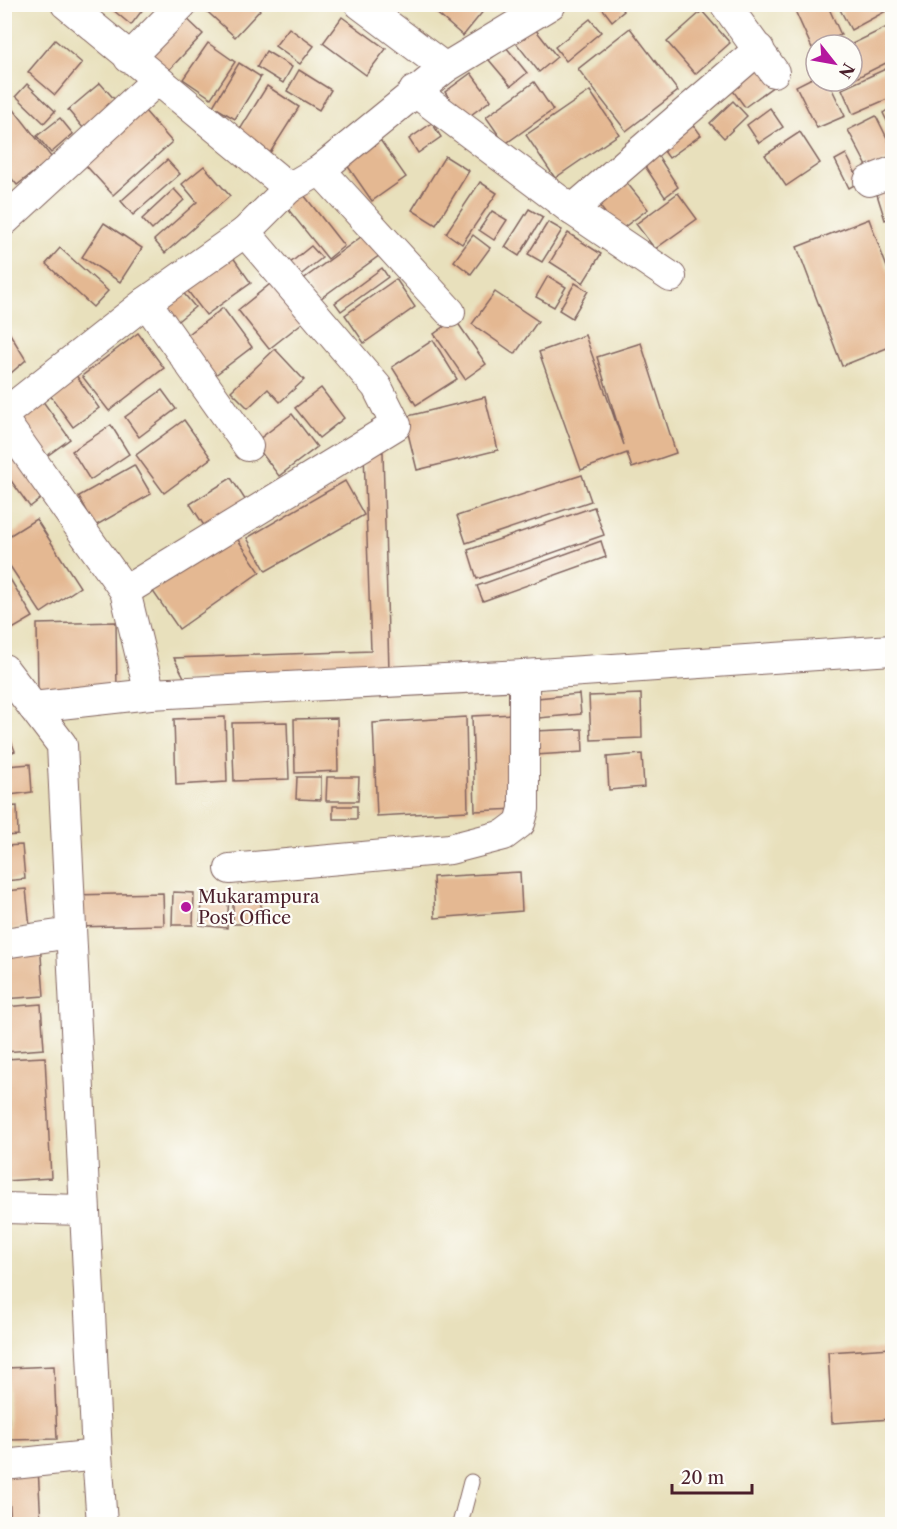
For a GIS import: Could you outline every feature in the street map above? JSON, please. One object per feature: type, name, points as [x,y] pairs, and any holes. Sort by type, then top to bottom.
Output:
[{"type":"street","points":[[66,4],[156,81],[289,188]]},
{"type":"street","points":[[129,58],[182,4]]},
{"type":"street","points":[[360,4],[445,68]]},
{"type":"street","points":[[4,414],[146,302],[245,232],[289,188],[320,170],[414,91],[445,68],[551,4]]},
{"type":"street","points":[[572,210],[766,60],[725,4]]},
{"type":"street","points":[[4,221],[156,81]]},
{"type":"street","points":[[414,91],[572,210],[671,277]]},
{"type":"street","points":[[320,170],[450,312]]},
{"type":"street","points":[[125,591],[396,425],[377,387],[245,232]]},
{"type":"street","points":[[146,302],[248,446]]},
{"type":"street","points":[[4,421],[125,591],[150,694]]},
{"type":"street","points":[[33,707],[150,694],[524,675],[892,650]]},
{"type":"street","points":[[4,669],[62,745],[84,1210],[102,1524]]},
{"type":"street","points":[[230,869],[450,849],[504,835],[515,828],[520,823],[525,808],[524,675]]},
{"type":"street","points":[[4,943],[71,933]]},
{"type":"street","points":[[4,1208],[84,1210]]},
{"type":"street","points":[[4,1465],[97,1455]]},
{"type":"lane","points":[[460,1524],[471,1482]]},
{"type":"building","points":[[106,4],[147,4],[131,25]]},
{"type":"building","points":[[199,4],[254,4],[260,10],[235,37]]},
{"type":"building","points":[[426,4],[489,4],[463,36]]},
{"type":"building","points":[[599,4],[619,4],[624,11],[612,21]]},
{"type":"building","points":[[792,4],[827,4],[840,33],[805,33]]},
{"type":"building","points":[[837,4],[885,4],[888,10],[851,30]]},
{"type":"building","points":[[702,11],[730,43],[695,74],[667,42]]},
{"type":"building","points":[[184,16],[203,34],[167,72],[148,54]]},
{"type":"building","points":[[342,17],[386,49],[366,75],[323,43]]},
{"type":"building","points":[[590,19],[601,32],[566,61],[555,47]]},
{"type":"building","points":[[528,20],[557,57],[539,72],[509,34]]},
{"type":"building","points":[[891,25],[892,60],[864,74],[864,38]]},
{"type":"building","points":[[289,28],[314,46],[300,64],[275,46]]},
{"type":"building","points":[[630,28],[678,91],[626,131],[578,69]]},
{"type":"building","points":[[55,40],[82,63],[55,95],[28,72]]},
{"type":"building","points":[[208,43],[235,62],[211,98],[183,79]]},
{"type":"building","points":[[506,47],[527,73],[511,86],[489,60]]},
{"type":"building","points":[[266,51],[292,67],[283,83],[257,67]]},
{"type":"building","points":[[758,56],[778,83],[745,107],[725,80]]},
{"type":"building","points":[[239,63],[261,77],[235,119],[213,106]]},
{"type":"building","points":[[892,66],[892,97],[853,114],[844,93],[864,93],[864,79]]},
{"type":"building","points":[[299,70],[331,90],[319,110],[287,91]]},
{"type":"building","points":[[471,73],[491,100],[464,120],[445,92]]},
{"type":"building","points":[[534,82],[553,110],[505,144],[486,117]]},
{"type":"building","points":[[804,82],[804,93],[834,93],[845,116],[817,128],[796,86]]},
{"type":"building","points":[[100,83],[116,101],[84,129],[68,110]]},
{"type":"building","points":[[27,84],[55,111],[44,123],[16,96]]},
{"type":"building","points":[[267,86],[299,107],[268,156],[236,136]]},
{"type":"building","points":[[590,91],[619,134],[555,178],[526,135]]},
{"type":"building","points":[[4,97],[52,158],[17,185],[4,169]]},
{"type":"building","points":[[733,101],[747,116],[724,138],[710,123]]},
{"type":"building","points":[[138,103],[172,142],[113,195],[79,158]]},
{"type":"building","points":[[892,107],[892,131],[883,113]]},
{"type":"building","points":[[770,108],[783,127],[759,143],[747,125]]},
{"type":"building","points":[[876,116],[892,148],[892,157],[869,170],[848,130]]},
{"type":"building","points":[[60,118],[73,134],[51,153],[37,136]]},
{"type":"building","points":[[432,123],[441,137],[418,153],[409,139]]},
{"type":"building","points":[[693,124],[701,135],[669,158],[661,147]]},
{"type":"building","points":[[800,132],[820,163],[786,186],[765,155]]},
{"type":"building","points":[[376,134],[406,177],[372,201],[342,158]]},
{"type":"building","points":[[653,148],[678,187],[665,197],[639,157]]},
{"type":"building","points":[[846,154],[860,182],[849,188],[835,160]]},
{"type":"building","points":[[445,156],[469,171],[436,225],[412,210]]},
{"type":"building","points":[[167,160],[180,174],[133,215],[121,201]]},
{"type":"building","points":[[204,166],[230,196],[165,253],[154,240],[197,202],[182,184]]},
{"type":"building","points":[[623,178],[648,209],[619,231],[595,200]]},
{"type":"building","points":[[480,182],[497,193],[462,244],[446,233]]},
{"type":"building","points":[[892,183],[892,217],[885,220],[875,188]]},
{"type":"building","points":[[174,189],[184,200],[152,230],[142,219]]},
{"type":"building","points":[[300,190],[344,246],[328,259],[283,203]]},
{"type":"building","points":[[678,193],[697,219],[655,249],[636,224]]},
{"type":"building","points":[[529,209],[543,217],[519,256],[505,247]]},
{"type":"building","points":[[492,211],[507,220],[494,240],[479,230]]},
{"type":"building","points":[[869,219],[892,281],[892,346],[842,366],[797,247]]},
{"type":"building","points":[[548,222],[562,230],[542,262],[528,254]]},
{"type":"building","points":[[104,223],[142,248],[120,282],[82,257]]},
{"type":"building","points":[[568,233],[601,254],[583,283],[550,262]]},
{"type":"building","points":[[365,234],[380,255],[317,301],[302,280]]},
{"type":"building","points":[[473,235],[490,248],[471,274],[454,261]]},
{"type":"building","points":[[311,246],[322,258],[294,280],[284,268]]},
{"type":"building","points":[[60,248],[108,291],[93,307],[46,264]]},
{"type":"building","points":[[230,253],[251,283],[206,315],[184,286]]},
{"type":"building","points":[[382,268],[388,277],[341,311],[335,303]]},
{"type":"building","points":[[548,276],[566,287],[554,307],[536,297]]},
{"type":"building","points":[[396,279],[415,307],[364,343],[345,315]]},
{"type":"building","points":[[275,280],[307,319],[269,349],[238,310]]},
{"type":"building","points":[[575,283],[588,291],[572,318],[559,310]]},
{"type":"building","points":[[181,290],[195,307],[168,329],[154,311]]},
{"type":"building","points":[[495,292],[538,321],[515,354],[472,324]]},
{"type":"building","points":[[223,308],[252,347],[210,379],[181,340]]},
{"type":"building","points":[[455,319],[486,364],[465,379],[434,334]]},
{"type":"building","points":[[4,324],[26,360],[4,379]]},
{"type":"building","points":[[138,333],[164,368],[109,411],[82,376]]},
{"type":"building","points":[[585,335],[624,445],[597,357],[641,343],[676,453],[632,468],[627,453],[581,470],[539,352]]},
{"type":"building","points":[[433,340],[457,379],[416,405],[392,367]]},
{"type":"building","points":[[275,349],[304,380],[280,402],[268,389],[248,408],[231,391]]},
{"type":"building","points":[[73,371],[99,408],[73,427],[47,391]]},
{"type":"building","points":[[321,388],[344,418],[319,438],[295,408]]},
{"type":"building","points":[[162,390],[176,409],[139,437],[125,417]]},
{"type":"building","points":[[485,397],[498,450],[417,470],[404,417]]},
{"type":"building","points":[[42,400],[70,439],[40,461],[12,423]]},
{"type":"building","points":[[292,414],[317,447],[279,476],[254,443]]},
{"type":"building","points":[[184,420],[211,458],[164,493],[136,455]]},
{"type":"building","points":[[111,425],[129,454],[90,480],[72,451]]},
{"type":"building","points":[[4,441],[44,496],[30,507],[4,471]]},
{"type":"building","points":[[383,452],[389,671],[185,679],[174,658],[371,651],[364,453]]},
{"type":"building","points":[[134,465],[151,494],[95,526],[79,496]]},
{"type":"building","points":[[582,475],[591,501],[466,543],[457,516]]},
{"type":"building","points":[[231,478],[246,501],[205,527],[190,504]]},
{"type":"building","points":[[345,481],[364,515],[266,571],[247,538]]},
{"type":"building","points":[[594,507],[604,535],[477,579],[468,550]]},
{"type":"building","points":[[36,519],[80,587],[41,613],[4,557],[4,539]]},
{"type":"building","points":[[234,534],[260,572],[179,629],[152,590]]},
{"type":"building","points":[[601,541],[606,557],[483,601],[477,586]]},
{"type":"building","points":[[4,569],[33,617],[4,634]]},
{"type":"building","points":[[116,622],[117,691],[38,693],[37,624]]},
{"type":"building","points":[[579,694],[581,714],[539,718],[537,698]]},
{"type":"building","points":[[641,694],[642,738],[591,740],[589,696]]},
{"type":"building","points":[[514,714],[517,809],[475,811],[472,716]]},
{"type":"building","points":[[225,717],[227,782],[176,785],[174,719]]},
{"type":"building","points":[[466,717],[468,811],[377,816],[373,723]]},
{"type":"building","points":[[337,718],[338,771],[295,773],[294,719]]},
{"type":"building","points":[[287,722],[289,779],[234,781],[232,723]]},
{"type":"building","points":[[5,726],[15,751],[5,755]]},
{"type":"building","points":[[582,729],[583,752],[535,755],[534,731]]},
{"type":"building","points":[[642,754],[644,787],[609,790],[607,757]]},
{"type":"building","points":[[30,764],[32,792],[10,795],[7,766]]},
{"type":"building","points":[[297,777],[321,777],[321,800],[296,799]]},
{"type":"building","points":[[327,777],[359,777],[358,801],[326,801]]},
{"type":"building","points":[[17,806],[18,835],[4,836],[4,807]]},
{"type":"building","points":[[333,806],[357,806],[357,819],[333,819]]},
{"type":"building","points":[[22,845],[25,879],[4,881],[4,846]]},
{"type":"building","points":[[520,872],[522,911],[435,918],[433,877]]},
{"type":"building","points":[[26,889],[30,927],[5,930],[5,891]]},
{"type":"building","points":[[173,892],[194,893],[193,925],[172,925]]},
{"type":"building","points":[[163,893],[164,925],[73,927],[72,895]]},
{"type":"building","points":[[203,893],[229,896],[227,928],[200,925]]},
{"type":"building","points":[[233,894],[261,894],[261,924],[233,924]]},
{"type":"building","points":[[40,943],[44,996],[4,999],[4,946]]},
{"type":"building","points":[[41,1004],[44,1049],[4,1052],[4,1007]]},
{"type":"building","points":[[45,1057],[51,1178],[4,1181],[4,1059]]},
{"type":"building","points":[[892,1348],[892,1419],[832,1423],[828,1352]]},
{"type":"building","points":[[54,1366],[57,1439],[9,1440],[7,1368]]},
{"type":"building","points":[[38,1467],[41,1524],[11,1524],[7,1469]]},
{"type":"place","name":"Mukarampura Post Office","points":[[186,907]]}]
